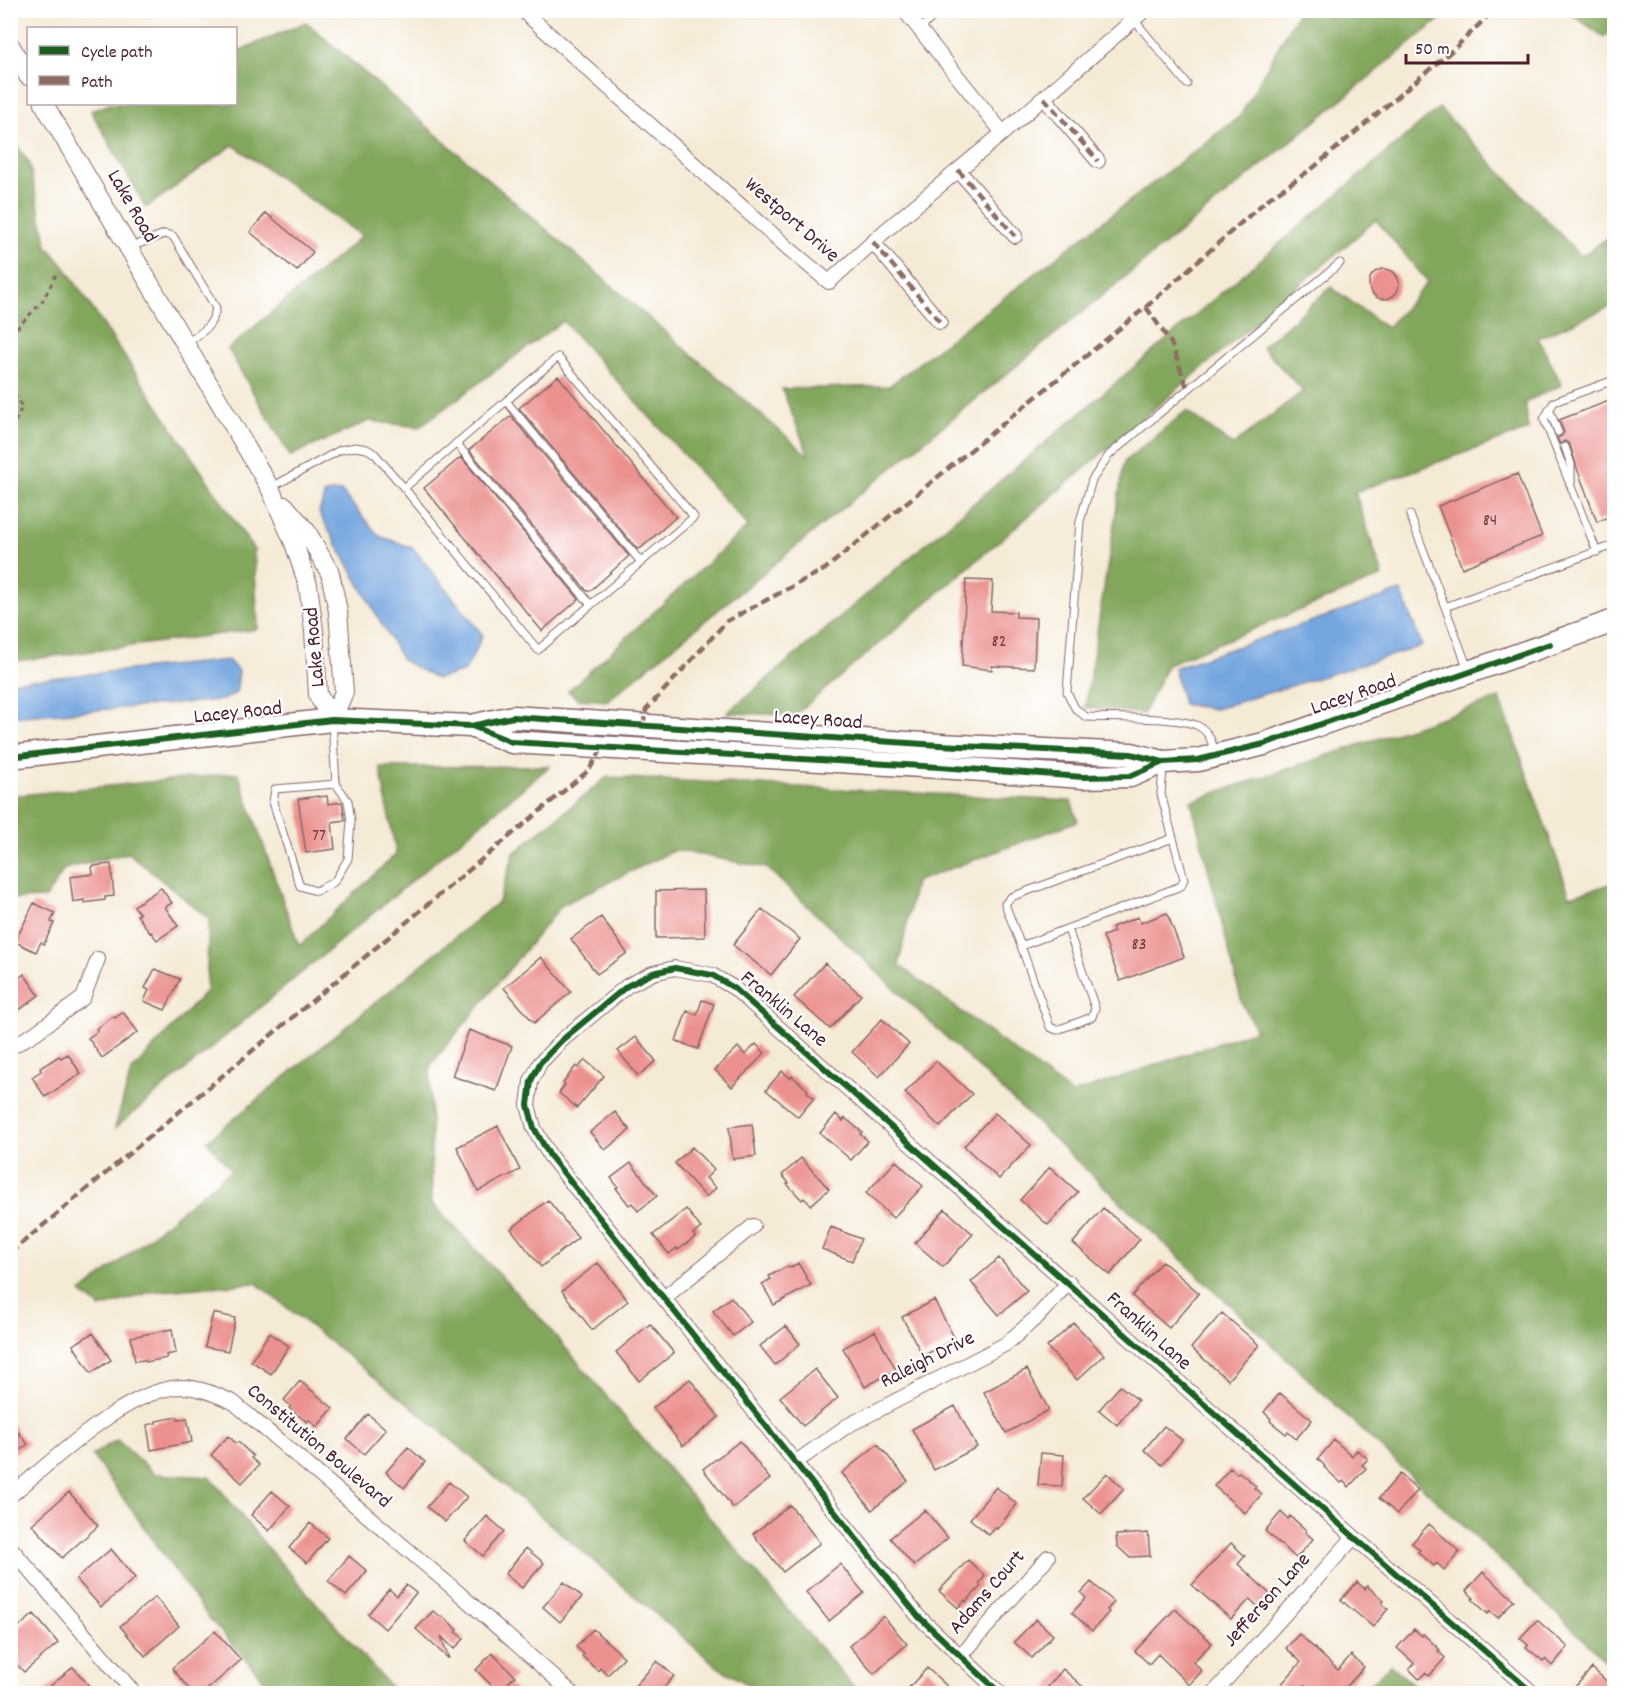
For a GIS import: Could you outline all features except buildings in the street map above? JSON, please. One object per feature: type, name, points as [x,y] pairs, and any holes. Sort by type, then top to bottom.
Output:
[{"type":"main road","name":"Lacey Road","points":[[10,757],[332,720],[471,726],[513,717],[845,750],[939,756],[1083,777],[1130,776],[1164,762],[1198,760],[1264,744],[1614,623]]},
{"type":"street","points":[[904,10],[1003,134]]},
{"type":"street","name":"Westport Drive","points":[[526,12],[788,248],[830,282],[873,242],[1044,98],[1130,15],[1145,10]]},
{"type":"street","points":[[10,45],[27,74]]},
{"type":"street","points":[[1044,98],[1098,161]]},
{"type":"street","name":"Lake Road","points":[[45,105],[270,488],[294,543],[308,585],[318,694],[332,720]]},
{"type":"street","points":[[958,170],[1015,236]]},
{"type":"street","points":[[873,242],[940,322]]},
{"type":"street","name":"Lake Road","points":[[270,488],[307,532],[330,573],[338,610],[344,692],[332,720]]},
{"type":"street","points":[[10,1048],[83,998],[98,959]]},
{"type":"street","name":"Franklin Lane","points":[[1001,1694],[918,1616],[550,1156],[534,1128],[528,1105],[531,1081],[540,1063],[562,1040],[627,986],[653,973],[675,968],[712,975],[734,988],[1534,1694]]},
{"type":"street","points":[[664,1298],[753,1226]]},
{"type":"street","name":"Raleigh Drive","points":[[796,1462],[847,1426],[1006,1344],[1038,1316],[1069,1282]]},
{"type":"street","name":"Constitution Boulevard","points":[[10,1496],[103,1420],[126,1405],[165,1389],[185,1387],[207,1391],[233,1402],[242,1409],[444,1581],[565,1691]]},
{"type":"street","name":"Jefferson Lane","points":[[1214,1694],[1354,1537]]},
{"type":"street","points":[[10,1547],[135,1694]]},
{"type":"street","name":"Adams Court","points":[[960,1657],[1048,1557]]},
{"type":"lane","points":[[920,29],[942,10]]},
{"type":"lane","points":[[1130,15],[1187,84]]},
{"type":"lane","points":[[129,248],[164,234],[176,239],[216,308],[209,325],[203,332],[185,344]]},
{"type":"lane","points":[[1216,755],[1208,734],[1198,726],[1174,721],[1086,717],[1075,708],[1066,692],[1080,522],[1092,480],[1109,455],[1340,263]]},
{"type":"lane","points":[[270,488],[340,450],[355,447],[367,449],[375,454],[404,488],[538,650],[694,517],[558,357],[404,488]]},
{"type":"lane","points":[[1597,552],[1544,419],[1554,402],[1614,380]]},
{"type":"lane","points":[[506,401],[642,562]]},
{"type":"lane","points":[[1549,409],[1558,432]]},
{"type":"lane","points":[[456,443],[591,604]]},
{"type":"lane","points":[[1565,447],[1571,464],[1571,487]]},
{"type":"lane","points":[[1410,515],[1470,674]]},
{"type":"lane","points":[[1445,607],[1614,545]]},
{"type":"lane","points":[[332,720],[336,784],[348,801],[351,821],[348,859],[334,882],[316,891],[300,886],[273,802],[275,789],[336,784]]},
{"type":"lane","points":[[1021,946],[1181,886],[1184,879],[1161,794],[1164,762]]},
{"type":"lane","points":[[1068,929],[1095,1008],[1092,1017],[1057,1029],[1050,1027],[1005,904],[1011,897],[1173,838]]},
{"type":"path","points":[[10,335],[42,302],[58,271]]},
{"type":"path","points":[[10,386],[22,407],[10,433]]},
{"type":"green space","points":[[1299,10],[1450,11],[607,701],[577,699],[568,691],[748,526],[563,321],[419,427],[369,421],[290,456],[228,349],[362,236],[233,145],[146,208],[91,111],[107,105],[237,105],[237,52],[306,22],[809,456],[782,389],[889,386],[1240,116]]},
{"type":"green space","points":[[1567,11],[1614,11],[1614,28],[1604,37]]},
{"type":"green space","points":[[1439,108],[1581,256],[1614,234],[1614,305],[1538,338],[1562,385],[1525,402],[1528,430],[1355,492],[1383,576],[1168,664],[1143,714],[1085,707],[1124,462],[1186,411],[1233,445],[1303,391],[1262,347],[1331,287],[1387,328],[1428,282],[1376,220],[795,715],[727,713]]},
{"type":"green space","points":[[10,135],[29,163],[47,246],[64,266],[254,550],[258,629],[11,662]]},
{"type":"green space","points":[[1500,698],[1570,896],[1614,883],[1614,1668],[767,868],[675,850],[562,905],[430,1066],[432,1203],[542,1320],[850,1683],[862,1693],[763,1693],[719,1668],[422,1415],[256,1283],[151,1292],[101,1308],[81,1293],[231,1170],[207,1141],[499,901],[514,853],[607,777],[1071,801],[1078,821],[915,882],[899,965],[1072,1094],[1256,1030],[1242,1003],[1191,801]]},
{"type":"green space","points":[[550,766],[115,1128],[131,1072],[206,991],[209,919],[128,853],[64,869],[46,898],[11,899],[11,796],[238,773],[299,946],[396,854],[380,767]]},
{"type":"green space","points":[[117,1440],[155,1474],[210,1477],[271,1552],[396,1693],[273,1693],[208,1617],[92,1455]]},
{"type":"green space","points":[[1390,1665],[1424,1693],[1361,1693]]},
{"type":"water","points":[[341,491],[379,536],[413,548],[483,635],[465,671],[437,679],[402,660],[319,513],[325,493]]},
{"type":"water","points":[[1401,591],[1422,646],[1215,709],[1183,704],[1174,668]]},
{"type":"water","points":[[228,660],[239,672],[236,693],[223,700],[11,717],[11,682]]},
{"type":"marked path","points":[[643,726],[646,710],[727,621],[825,569],[1146,307],[1268,199],[1313,168],[1455,48],[1494,10]]},
{"type":"marked path","points":[[1044,98],[1098,161]]},
{"type":"marked path","points":[[958,170],[1015,236]]},
{"type":"marked path","points":[[873,242],[940,322]]},
{"type":"marked path","points":[[1146,307],[1171,343],[1188,390]]},
{"type":"marked path","points":[[10,1253],[589,770],[603,747]]},
{"type":"cycle path","points":[[10,757],[332,720],[471,726],[513,717],[939,745],[1131,754],[1163,762],[1198,760],[1264,744],[1550,644]]},
{"type":"cycle path","points":[[472,726],[512,742],[1083,777],[1130,776],[1163,762]]},
{"type":"cycle path","points":[[1001,1694],[918,1616],[550,1156],[534,1128],[528,1105],[531,1081],[540,1063],[562,1040],[627,986],[653,973],[675,968],[712,975],[734,988],[1534,1694]]}]
